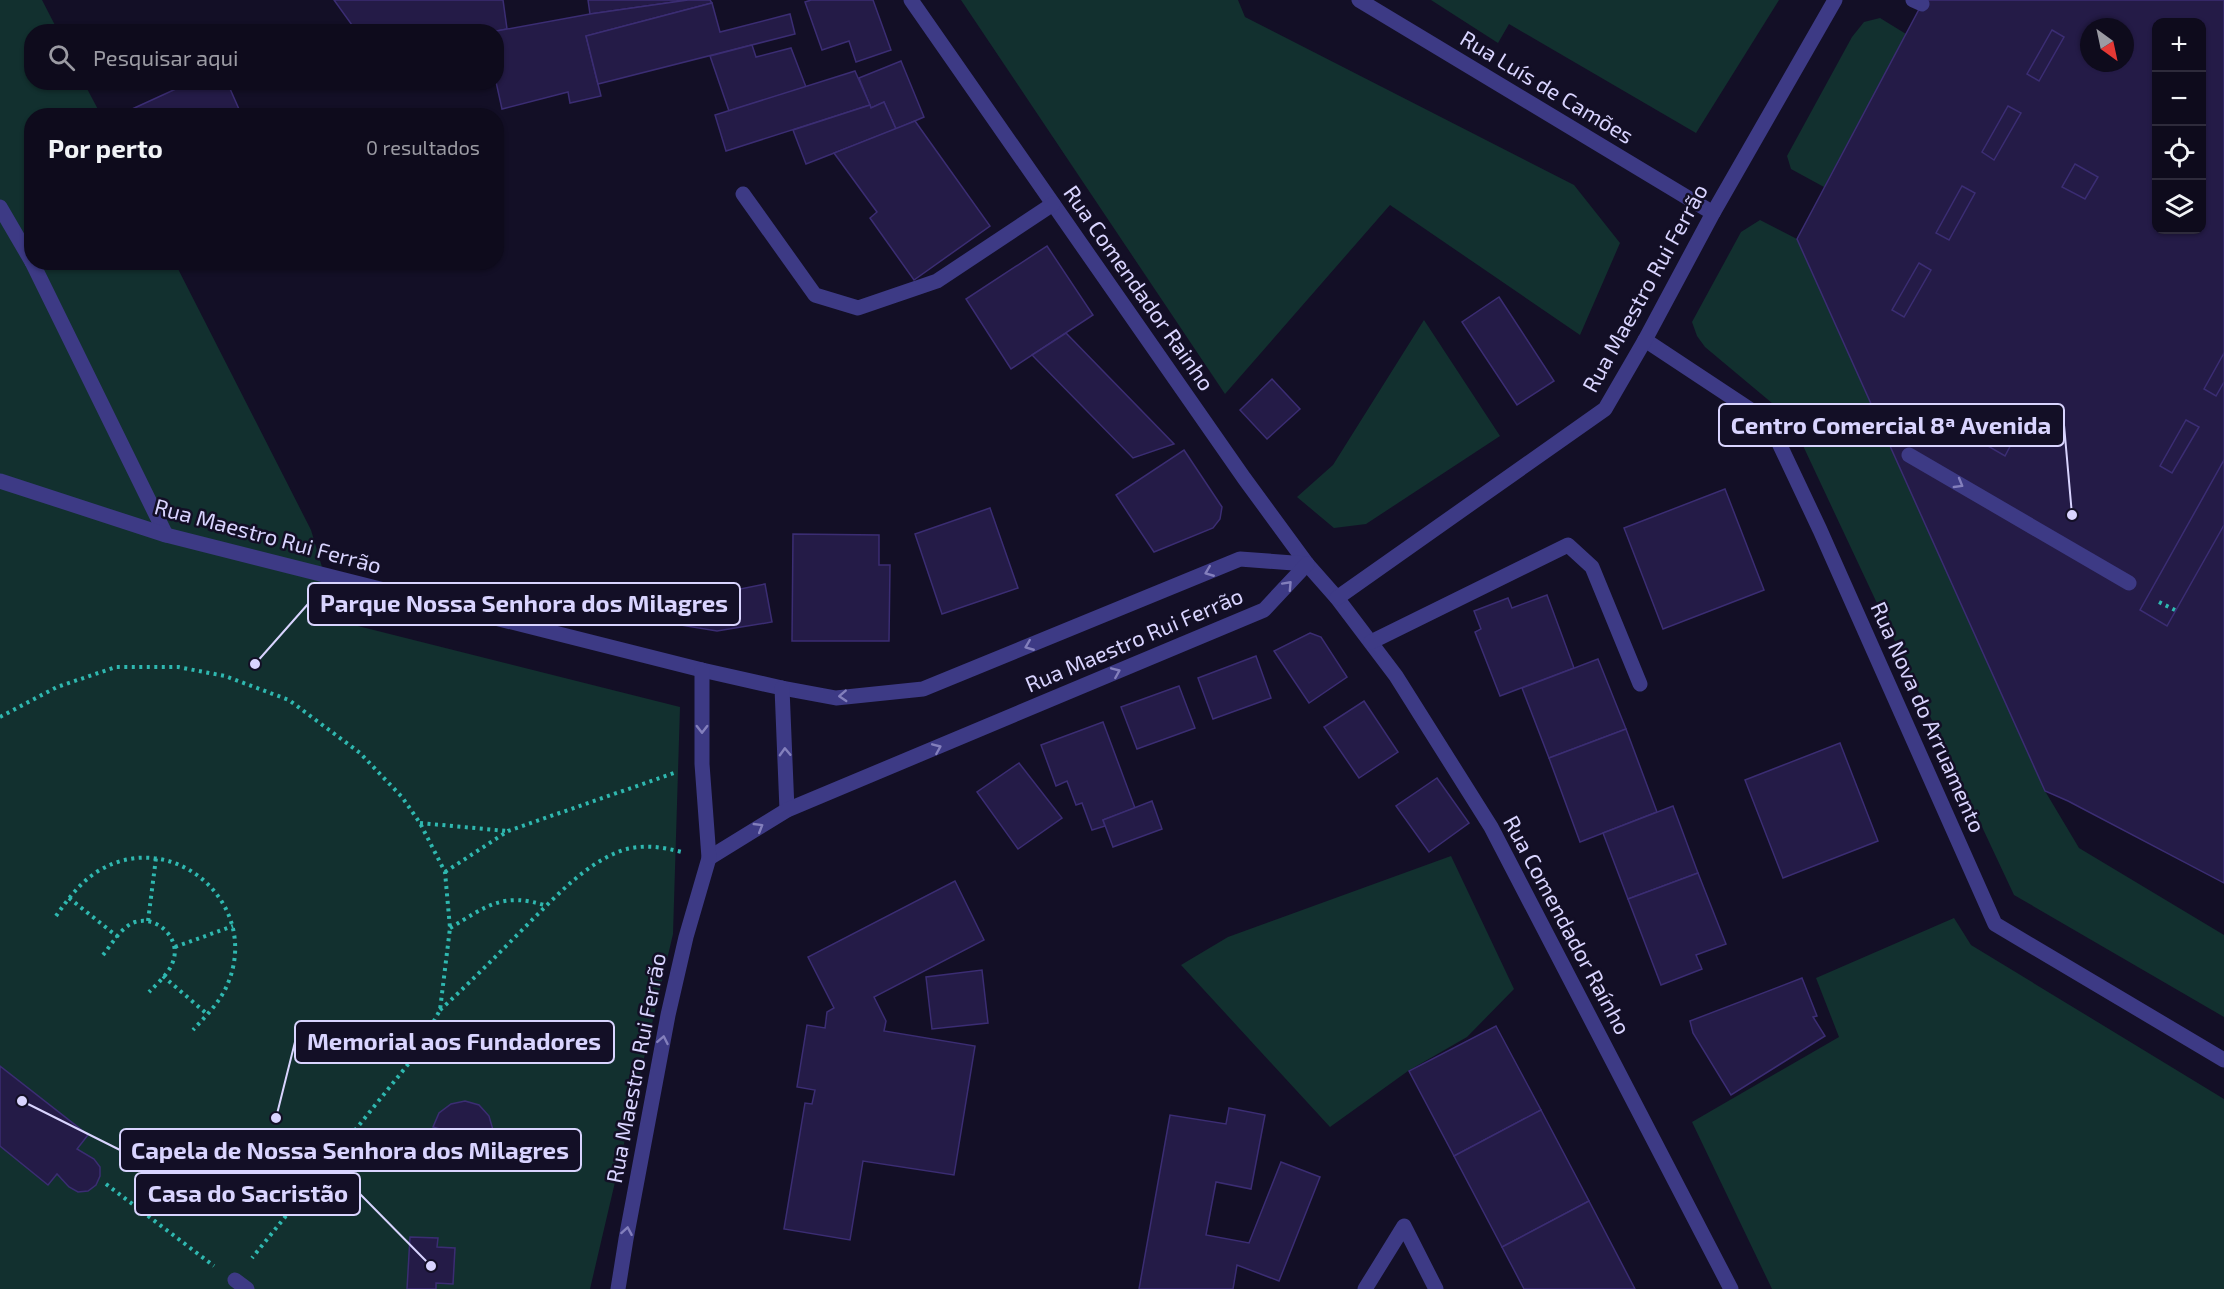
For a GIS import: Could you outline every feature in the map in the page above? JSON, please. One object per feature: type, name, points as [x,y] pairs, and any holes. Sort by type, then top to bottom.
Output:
[{"type":"street","name":"Rua Comendador Rainho","points":[[910,0],[1244,478],[1307,564],[1337,598]]},
{"type":"street","name":"Rua Luís de Camões","points":[[1359,0],[1713,213]]},
{"type":"street","name":"Rua Maestro Rui Ferrão","points":[[1337,598],[1605,409],[1713,213],[1835,0]]},
{"type":"street","points":[[743,194],[815,295],[858,308],[937,281],[1053,204]]},
{"type":"street","points":[[0,207],[24,248]]},
{"type":"street","points":[[36,270],[166,535]]},
{"type":"street","name":"Rua Nova do Arruamento","points":[[1645,340],[1769,422],[1820,530],[1995,924],[2224,1060]]},
{"type":"street","points":[[1909,455],[2129,583]]},
{"type":"street","name":"Rua Maestro Rui Ferrão","points":[[0,481],[166,535],[702,670],[836,698],[924,689],[1240,559],[1307,564]]},
{"type":"street","points":[[1371,642],[1568,545],[1592,567],[1640,684]]},
{"type":"street","name":"Rua Maestro Rui Ferrão","points":[[709,858],[787,810],[1264,610],[1307,564]]},
{"type":"street","name":"Rua Comendador Raínho","points":[[1337,598],[1396,676],[1491,827],[1731,1289]]},
{"type":"street","name":"Rua Maestro Rui Ferrão","points":[[618,1289],[668,1015],[686,937],[709,858],[702,764],[702,670]]},
{"type":"street","points":[[782,688],[787,810]]},
{"type":"street","points":[[1365,1289],[1404,1226],[1436,1289]]},
{"type":"path","points":[[2159,602],[2175,610]]},
{"type":"path","points":[[0,717],[57,687],[116,667],[178,667],[225,676],[289,700],[360,753],[402,797],[420,824],[444,872],[450,928],[440,1010]]},
{"type":"path","points":[[444,872],[507,831],[702,764]]},
{"type":"path","points":[[420,824],[507,831]]},
{"type":"path","points":[[241,1285],[414,1057],[440,1010],[547,906],[585,872],[606,858],[624,850],[642,846],[658,846],[709,858]]},
{"type":"path","points":[[147,921],[156,858]]},
{"type":"path","points":[[56,916],[85,882],[100,870],[118,862],[156,858],[173,862],[205,880],[226,908],[233,926],[234,965],[228,984],[218,1001],[193,1030]]},
{"type":"path","points":[[69,898],[118,937]]},
{"type":"path","points":[[450,928],[475,911],[513,899],[530,900],[547,906]]},
{"type":"path","points":[[103,955],[125,928],[135,922],[147,921],[160,925],[170,935],[175,947],[173,963],[149,992]]},
{"type":"path","points":[[175,947],[233,926]]},
{"type":"path","points":[[163,976],[207,1014]]},
{"type":"path","points":[[106,1184],[220,1270]]},
{"type":"green space","points":[[0,0],[42,0],[54,24],[24,24],[24,90],[88,90],[97,108],[24,108],[24,270],[179,270],[311,530],[338,621],[680,707],[673,934],[590,1289],[0,1289]]},
{"type":"green space","points":[[961,0],[1238,0],[1245,17],[1574,185],[1620,243],[1580,335],[1390,205],[1225,394]]},
{"type":"green space","points":[[1431,0],[1779,0],[1696,133],[1509,24],[1498,43]]},
{"type":"green space","points":[[1880,18],[1906,34],[1824,187],[1791,169],[1787,156],[1852,37],[1864,22]]},
{"type":"green space","points":[[1760,220],[1797,239],[2045,791],[2079,848],[2224,935],[2224,1017],[2014,895],[1790,418],[1705,347],[1697,336],[1692,322],[1741,232]]},
{"type":"green space","points":[[1424,320],[1500,436],[1366,524],[1334,528],[1297,497],[1333,465]]},
{"type":"green space","points":[[1451,856],[1514,989],[1467,1037],[1408,1071],[1330,1127],[1181,965],[1228,937]]},
{"type":"green space","points":[[1954,918],[1971,945],[2224,1099],[2224,1289],[1772,1289],[1692,1122],[1839,1037],[1816,978]]},
{"type":"building","points":[[334,0],[503,0],[507,29],[504,30],[504,24],[351,24]]},
{"type":"building","points":[[588,0],[688,0],[590,14]]},
{"type":"building","points":[[688,0],[710,0],[712,3],[586,36],[601,96],[570,103],[568,92],[502,108],[498,90],[504,90],[504,30]]},
{"type":"building","points":[[811,0],[873,0],[891,50],[856,62],[849,41],[822,50],[805,2]]},
{"type":"building","points":[[1924,0],[2224,0],[2224,883],[2045,791],[1797,239]]},
{"type":"building","points":[[712,3],[720,32],[790,14],[795,34],[598,84],[586,36]]},
{"type":"building","points":[[2052,30],[2064,37],[2039,81],[2027,74]]},
{"type":"building","points":[[752,45],[756,57],[791,48],[806,87],[729,111],[710,56]]},
{"type":"building","points":[[901,61],[924,117],[896,129],[884,102],[871,108],[859,78]]},
{"type":"building","points":[[855,71],[870,105],[726,151],[715,115]]},
{"type":"building","points":[[174,90],[231,90],[238,108],[134,108]]},
{"type":"building","points":[[884,102],[896,129],[806,164],[793,130],[870,105],[871,108]]},
{"type":"building","points":[[2008,106],[2021,113],[1994,160],[1982,152]]},
{"type":"building","points":[[915,121],[990,226],[914,280],[870,218],[877,212],[834,153]]},
{"type":"building","points":[[2075,164],[2098,177],[2085,199],[2062,187]]},
{"type":"building","points":[[1962,186],[1975,193],[1949,240],[1936,233]]},
{"type":"building","points":[[1047,246],[1093,315],[1011,369],[966,299]]},
{"type":"building","points":[[1919,263],[1931,270],[1904,317],[1892,310]]},
{"type":"building","points":[[1499,297],[1554,381],[1517,405],[1462,322]]},
{"type":"building","points":[[1066,333],[1174,444],[1133,458],[1032,355]]},
{"type":"building","points":[[2224,353],[2224,382],[2216,396],[2204,389]]},
{"type":"building","points":[[1272,379],[1300,409],[1267,439],[1240,410]]},
{"type":"building","points":[[1995,420],[2017,433],[2005,456],[1981,442]]},
{"type":"building","points":[[2186,420],[2199,427],[2172,473],[2160,466]]},
{"type":"building","points":[[1184,450],[1222,507],[1220,519],[1213,528],[1154,552],[1116,495]]},
{"type":"building","points":[[2224,460],[2224,525],[2167,626],[2140,610]]},
{"type":"building","points":[[1725,489],[1764,590],[1663,629],[1624,528]]},
{"type":"building","points":[[990,508],[1018,588],[942,614],[915,534]]},
{"type":"building","points":[[793,534],[879,535],[879,565],[890,565],[889,641],[792,641]]},
{"type":"building","points":[[765,584],[772,622],[717,631],[668,623],[671,604],[713,611],[710,595]]},
{"type":"building","points":[[1547,595],[1574,668],[1500,696],[1475,632],[1481,629],[1474,611],[1508,598],[1512,608]]},
{"type":"building","points":[[1310,633],[1321,637],[1347,677],[1309,703],[1274,651]]},
{"type":"building","points":[[1256,656],[1271,698],[1213,719],[1198,678]]},
{"type":"building","points":[[1598,659],[1626,729],[1549,758],[1522,688]]},
{"type":"building","points":[[1179,686],[1195,728],[1137,749],[1121,707]]},
{"type":"building","points":[[1364,701],[1398,752],[1359,778],[1324,727]]},
{"type":"building","points":[[1103,722],[1135,808],[1103,820],[1105,826],[1092,830],[1082,803],[1076,805],[1067,781],[1056,786],[1041,745]]},
{"type":"building","points":[[1626,729],[1657,812],[1580,842],[1549,758]]},
{"type":"building","points":[[1840,743],[1878,841],[1783,878],[1745,780]]},
{"type":"building","points":[[1019,763],[1062,818],[1018,849],[977,792]]},
{"type":"building","points":[[1437,778],[1469,823],[1429,852],[1396,806]]},
{"type":"building","points":[[1152,801],[1162,829],[1113,847],[1103,820]]},
{"type":"building","points":[[1673,806],[1698,873],[1628,899],[1603,833]]},
{"type":"building","points":[[1698,873],[1726,944],[1696,955],[1702,969],[1661,985],[1628,899]]},
{"type":"building","points":[[955,881],[984,940],[874,997],[886,1021],[884,1031],[975,1046],[954,1175],[863,1161],[850,1240],[784,1229],[805,1103],[812,1104],[815,1090],[797,1087],[807,1025],[825,1028],[827,1012],[834,1008],[808,957]]},
{"type":"building","points":[[982,970],[988,1023],[932,1029],[926,977]]},
{"type":"building","points":[[1802,978],[1817,1016],[1813,1017],[1825,1036],[1731,1095],[1693,1033],[1690,1021]]},
{"type":"building","points":[[1496,1026],[1541,1110],[1454,1156],[1409,1071]]},
{"type":"building","points":[[0,1066],[88,1135],[77,1149],[94,1159],[100,1167],[100,1176],[96,1185],[88,1191],[78,1192],[69,1187],[57,1174],[48,1185],[0,1146]]},
{"type":"building","points":[[465,1101],[479,1105],[489,1116],[493,1130],[491,1144],[433,1127],[439,1113],[451,1104]]},
{"type":"building","points":[[1229,1108],[1265,1115],[1251,1189],[1216,1182],[1206,1235],[1249,1243],[1281,1162],[1320,1177],[1279,1281],[1237,1265],[1233,1289],[1139,1289],[1170,1115],[1226,1124]]},
{"type":"building","points":[[1541,1110],[1589,1201],[1502,1247],[1454,1156]]},
{"type":"building","points":[[1589,1201],[1635,1289],[1524,1289],[1502,1247]]},
{"type":"building","points":[[410,1237],[438,1238],[437,1247],[455,1248],[453,1284],[436,1283],[436,1289],[407,1289]]},
{"type":"place","name":"Centro Comercial 8ª Avenida","points":[[2072,515]]},
{"type":"place","name":"Parque Nossa Senhora dos Milagres","points":[[255,664]]},
{"type":"place","name":"Capela de Nossa Senhora dos Milagres","points":[[22,1101]]},
{"type":"place","name":"Memorial aos Fundadores","points":[[276,1118]]},
{"type":"place","name":"Casa do Sacristão","points":[[431,1266]]}]
